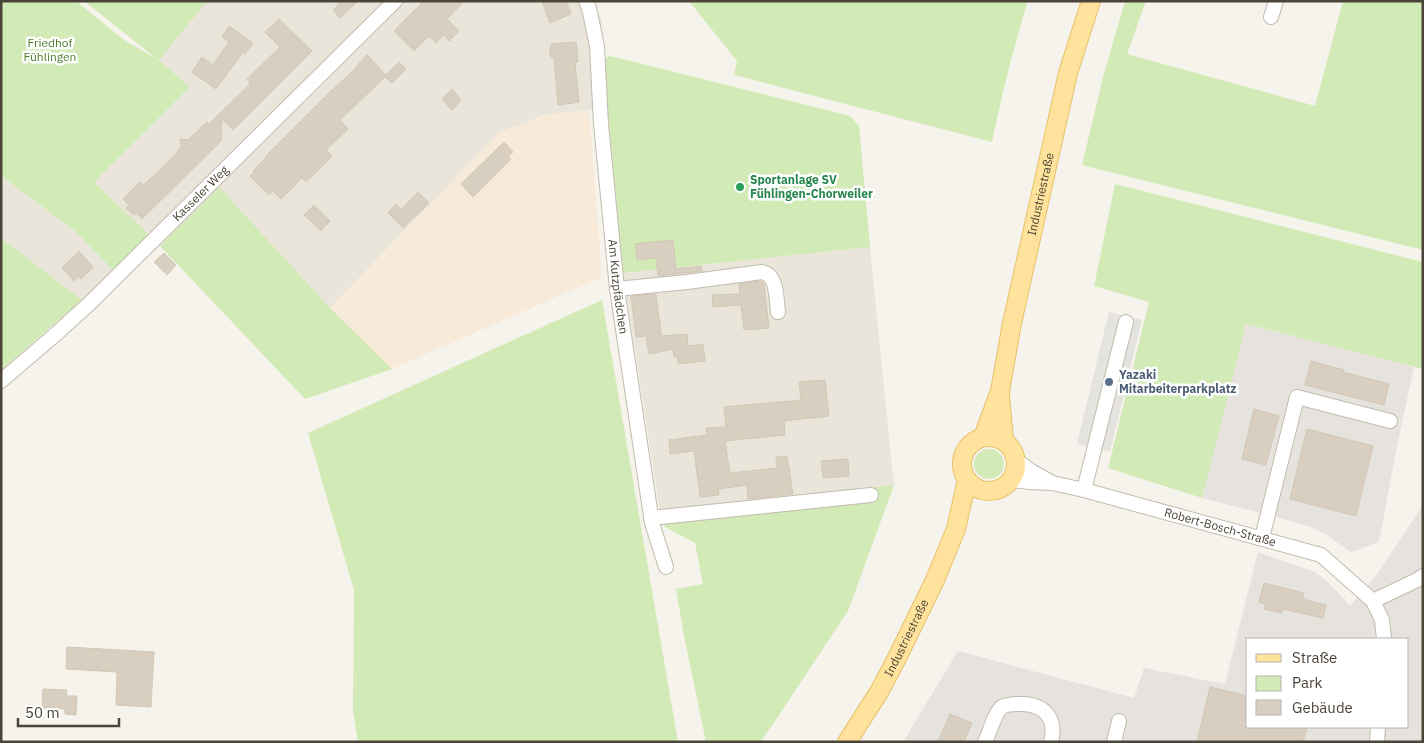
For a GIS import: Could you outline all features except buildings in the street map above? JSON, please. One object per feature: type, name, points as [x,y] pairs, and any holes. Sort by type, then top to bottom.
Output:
[{"type":"main road","name":"Industriestraße","points":[[983,437],[1000,391],[1016,304],[1068,73],[1091,1]]},
{"type":"main road","name":"Industriestraße","points":[[1000,391],[1004,441]]},
{"type":"main road","points":[[983,437],[994,437],[1004,441],[1012,449],[1016,460],[1016,470],[1011,480],[1004,487],[995,490],[985,491],[975,487],[967,480],[963,470],[962,460],[966,450],[973,442],[983,437]]},
{"type":"main road","name":"Industriestraße","points":[[847,742],[879,692],[935,580],[956,530],[967,480]]},
{"type":"main road","name":"Industriestraße","points":[[956,530],[985,491]]},
{"type":"street","name":"Am Kutzpfädchen","points":[[586,1],[597,46],[601,124],[617,289],[651,518],[666,567]]},
{"type":"street","points":[[1271,17],[1276,1]]},
{"type":"street","name":"Kasseler Weg","points":[[1,381],[90,302],[390,3]]},
{"type":"street","points":[[617,289],[762,272],[768,273],[772,277],[778,312]]},
{"type":"street","points":[[1084,490],[1126,322]]},
{"type":"street","points":[[1262,538],[1297,397],[1390,421]]},
{"type":"street","name":"Robert-Bosch-Straße","points":[[1016,460],[1052,483]]},
{"type":"street","name":"Robert-Bosch-Straße","points":[[1011,480],[1052,483],[1084,490],[1321,555],[1373,601],[1382,620],[1384,638]]},
{"type":"street","points":[[651,518],[871,495]]},
{"type":"street","points":[[1373,601],[1423,576]]},
{"type":"street","points":[[985,742],[998,712],[1002,707],[1012,704],[1026,704],[1040,708],[1052,723],[1053,734],[1051,742]]},
{"type":"street","points":[[1114,742],[1119,721]]},
{"type":"street","points":[[1377,742],[1378,728]]},
{"type":"shaded area","points":[[206,1],[592,1],[602,20],[607,108],[544,115],[498,134],[330,308],[219,188],[160,246],[94,182],[190,87],[158,59]]},
{"type":"shaded area","points":[[589,110],[602,277],[392,369],[330,308],[498,134],[544,115]]},
{"type":"shaded area","points":[[1,176],[75,231],[113,270],[82,300],[1,238]]},
{"type":"shaded area","points":[[870,247],[894,485],[660,513],[623,273]]},
{"type":"shaded area","name":"Yazaki Mitarbeiterparkplatz","points":[[1109,312],[1142,320],[1110,452],[1077,444]]},
{"type":"shaded area","points":[[1246,324],[1414,367],[1379,542],[1351,552],[1311,527],[1202,498]]},
{"type":"shaded area","points":[[1423,505],[1423,742],[903,742],[958,651],[1134,698],[1144,668],[1225,684],[1258,552],[1315,572],[1329,583],[1350,606],[1375,577]]},
{"type":"green space","name":"Friedhof Fühlingen","points":[[1,1],[76,1],[124,40],[157,59],[84,1],[207,1],[159,60],[190,87],[94,182],[149,235],[113,270],[75,231],[1,176]]},
{"type":"green space","points":[[689,1],[1028,1],[1008,71],[992,142],[734,75],[737,61]]},
{"type":"green space","points":[[1125,1],[1146,1],[1127,54],[1315,106],[1343,1],[1423,1],[1423,250],[1082,165],[1103,77]]},
{"type":"green space","name":"Sportanlage SV Fühlingen-Chorweiler","points":[[610,56],[850,116],[859,126],[870,247],[623,273],[603,59]]},
{"type":"green space","points":[[1115,184],[1423,262],[1423,369],[1246,324],[1202,498],[1108,468],[1149,302],[1094,286]]},
{"type":"green space","points":[[219,187],[330,308],[392,369],[305,399],[160,246]]},
{"type":"green space","points":[[1,238],[82,300],[1,370]]},
{"type":"green space","points":[[602,300],[678,742],[358,742],[353,710],[354,590],[308,433]]},
{"type":"green space","points":[[989,449],[995,450],[1003,458],[1003,470],[995,478],[989,479],[983,478],[975,470],[974,464],[975,458],[983,450]]},
{"type":"green space","points":[[894,485],[848,611],[771,727],[760,742],[706,742],[676,589],[703,584],[695,543],[665,527],[660,513]]},
{"type":"place","name":"Sportanlage SV Fühlingen-Chorweiler","points":[[740,187]]},
{"type":"place","name":"Yazaki Mitarbeiterparkplatz","points":[[1109,382]]}]
